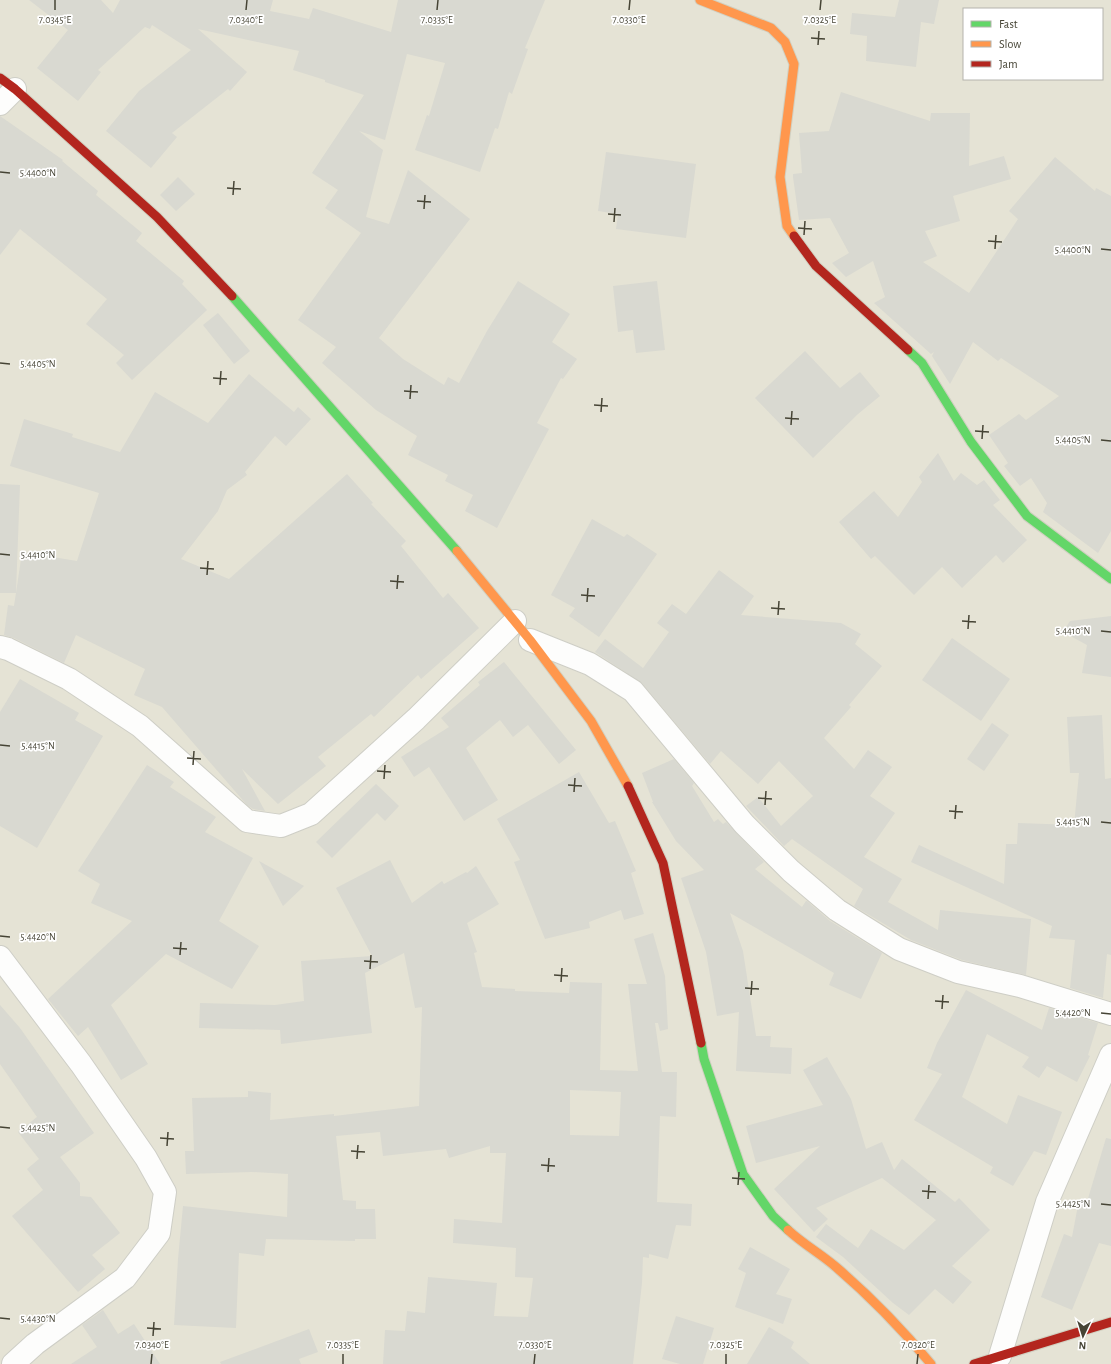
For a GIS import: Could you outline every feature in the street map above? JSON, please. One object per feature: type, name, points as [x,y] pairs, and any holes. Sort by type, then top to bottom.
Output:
[{"type":"street","points":[[700,0],[725,12],[771,28],[785,42],[794,64],[780,176],[787,226],[816,266],[922,363],[971,442],[1027,516],[1111,579]]},
{"type":"street","points":[[5,90],[157,217],[248,313],[455,549],[530,640],[591,721],[633,794],[663,863],[704,1059],[743,1174],[773,1216],[799,1240],[835,1266],[876,1303],[908,1335],[931,1364]]},
{"type":"street","points":[[0,647],[8,649],[69,680],[140,726],[247,821],[281,826],[311,814],[416,719],[514,621]]},
{"type":"street","points":[[530,640],[590,664],[633,691],[744,824],[791,871],[843,914],[899,949],[958,972],[1020,986],[1111,1014]]},
{"type":"street","points":[[0,957],[81,1064],[146,1158],[165,1192],[159,1234],[125,1278],[35,1344],[13,1364]]},
{"type":"street","points":[[1000,1356],[1047,1202],[1111,1055]]},
{"type":"street","points":[[974,1364],[1111,1322]]},
{"type":"shaded area","points":[[0,0],[1111,0],[1111,1364],[0,1364]]},
{"type":"building","points":[[29,0],[101,0],[113,13],[120,0],[273,0],[270,11],[309,19],[313,8],[391,32],[398,0],[545,0],[525,48],[528,49],[512,94],[509,92],[498,129],[495,128],[480,172],[415,150],[427,115],[429,116],[445,63],[407,54],[385,140],[359,131],[383,150],[366,217],[389,224],[408,170],[470,219],[379,338],[403,359],[444,385],[448,377],[459,383],[487,331],[518,281],[570,314],[552,342],[577,359],[563,379],[561,378],[537,423],[549,429],[497,528],[465,511],[473,495],[445,481],[448,475],[408,455],[417,436],[376,410],[322,363],[336,347],[298,320],[361,233],[325,208],[338,190],[312,173],[364,95],[293,70],[299,51],[198,29],[247,72],[230,91],[228,89],[172,133],[177,137],[151,168],[106,131],[139,91],[191,50],[152,25],[150,29],[145,27],[98,70],[101,72],[78,101],[37,68],[68,30]]},
{"type":"building","points":[[899,0],[939,0],[934,24],[921,22],[916,67],[866,61],[867,36],[850,34],[852,13],[895,17]]},
{"type":"building","points":[[841,92],[930,121],[931,113],[970,113],[969,166],[1004,156],[1011,179],[953,196],[960,221],[925,231],[937,256],[923,262],[969,293],[1018,219],[1009,211],[1055,157],[1095,191],[1096,188],[1111,196],[1111,531],[1098,553],[1043,512],[1047,503],[1031,478],[1020,486],[1004,466],[1008,463],[989,435],[1019,414],[1026,420],[1059,396],[1001,358],[998,361],[973,342],[950,384],[932,356],[934,352],[931,354],[874,303],[885,297],[873,261],[846,277],[832,263],[849,253],[830,218],[799,220],[793,174],[802,173],[799,133],[829,131]]},
{"type":"building","points":[[0,116],[63,160],[62,161],[98,191],[96,195],[142,233],[136,241],[184,281],[182,284],[207,310],[132,380],[116,363],[124,355],[86,324],[107,299],[20,229],[0,255]]},
{"type":"building","points":[[606,152],[696,164],[686,238],[616,229],[618,214],[598,211]]},
{"type":"building","points":[[178,177],[195,194],[176,211],[160,195]]},
{"type":"building","points":[[657,281],[665,350],[636,353],[633,330],[618,332],[613,286]]},
{"type":"building","points":[[218,313],[250,351],[234,364],[203,325]]},
{"type":"building","points":[[805,351],[840,388],[860,372],[880,396],[858,414],[813,458],[755,398]]},
{"type":"building","points":[[249,374],[294,412],[298,407],[311,419],[286,446],[275,436],[245,472],[247,475],[227,490],[218,511],[181,559],[229,579],[347,474],[373,503],[371,504],[406,541],[401,546],[443,598],[448,593],[479,628],[421,679],[418,675],[374,717],[371,714],[318,757],[326,766],[278,804],[242,769],[265,811],[253,809],[247,805],[162,707],[134,695],[145,669],[76,635],[64,663],[14,638],[4,635],[8,605],[14,606],[22,552],[77,561],[99,493],[10,466],[24,419],[73,434],[72,437],[120,452],[155,392],[208,423]]},
{"type":"building","points":[[938,453],[954,481],[961,473],[977,485],[984,480],[1000,500],[993,505],[1027,540],[1003,563],[996,555],[962,588],[942,567],[914,595],[875,556],[871,559],[839,522],[874,491],[898,517],[922,482],[919,477]]},
{"type":"building","points":[[0,484],[20,485],[16,593],[0,593]]},
{"type":"building","points":[[592,519],[624,537],[627,534],[657,554],[599,637],[569,616],[575,608],[551,595]]},
{"type":"building","points":[[719,570],[754,596],[741,615],[841,623],[861,634],[855,644],[882,666],[849,705],[851,707],[824,738],[854,769],[868,750],[892,767],[870,796],[895,813],[864,857],[902,879],[888,902],[938,930],[940,910],[1031,919],[1026,975],[962,960],[911,940],[854,906],[863,889],[792,839],[784,846],[746,806],[758,797],[781,826],[813,796],[779,761],[758,784],[721,751],[710,764],[642,683],[595,652],[605,639],[643,668],[669,632],[657,623],[672,604],[686,614]]},
{"type":"building","points":[[1111,616],[1111,677],[1082,673],[1087,645],[1063,632],[1070,621]]},
{"type":"building","points":[[952,638],[1010,679],[981,721],[922,680]]},
{"type":"building","points":[[504,662],[576,750],[559,764],[528,725],[513,737],[500,720],[466,748],[498,800],[464,821],[429,767],[414,777],[401,757],[449,727],[441,718],[480,685],[478,682]]},
{"type":"building","points":[[20,679],[79,713],[75,720],[103,736],[37,848],[0,826],[0,712]]},
{"type":"building","points":[[1102,715],[1105,779],[1111,778],[1111,955],[1107,954],[1103,998],[1070,988],[1075,940],[1049,938],[1052,926],[911,862],[919,845],[1004,884],[1006,844],[1017,844],[1018,823],[1074,825],[1079,773],[1070,773],[1067,717]]},
{"type":"building","points":[[992,723],[1009,735],[984,771],[967,759]]},
{"type":"building","points":[[674,759],[694,783],[692,786],[714,822],[718,819],[723,824],[726,822],[764,862],[755,869],[802,907],[807,901],[830,921],[882,953],[861,999],[829,985],[834,973],[730,913],[743,951],[756,1036],[771,1036],[770,1047],[792,1048],[791,1074],[736,1071],[739,1012],[717,1016],[706,952],[681,878],[704,870],[676,841],[652,802],[642,773]]},
{"type":"building","points":[[147,765],[174,782],[170,787],[216,817],[205,832],[253,858],[219,921],[259,946],[232,989],[166,954],[111,1005],[148,1064],[121,1080],[88,1027],[78,1036],[48,999],[132,921],[91,903],[100,884],[78,871]]},
{"type":"building","points":[[579,772],[609,823],[615,821],[636,871],[631,873],[644,914],[624,920],[621,910],[589,922],[590,928],[545,939],[514,862],[520,860],[497,819]]},
{"type":"building","points":[[376,784],[399,806],[385,821],[377,813],[332,858],[316,842]]},
{"type":"building","points":[[390,860],[412,903],[442,881],[444,884],[466,872],[467,873],[476,866],[499,904],[467,923],[477,952],[474,953],[482,987],[515,989],[515,991],[569,993],[570,982],[602,983],[600,1070],[638,1071],[628,984],[647,984],[634,939],[653,933],[665,976],[668,1029],[660,1031],[658,1023],[655,1023],[662,1072],[677,1072],[676,1117],[660,1116],[657,1202],[692,1204],[691,1226],[676,1225],[668,1259],[649,1254],[649,1258],[643,1257],[642,1283],[633,1364],[383,1364],[385,1330],[405,1331],[407,1311],[425,1313],[428,1277],[497,1283],[494,1316],[528,1317],[533,1278],[515,1277],[516,1248],[453,1243],[454,1219],[502,1223],[506,1153],[490,1153],[490,1146],[449,1158],[446,1149],[383,1156],[380,1132],[336,1136],[343,1200],[356,1201],[356,1209],[375,1209],[376,1239],[355,1239],[355,1241],[266,1239],[264,1256],[239,1253],[236,1328],[174,1325],[183,1206],[287,1217],[288,1174],[252,1172],[186,1174],[185,1151],[194,1151],[192,1098],[248,1097],[248,1091],[271,1093],[270,1120],[334,1114],[334,1116],[419,1106],[422,1007],[415,1008],[404,953],[365,973],[372,1033],[281,1044],[280,1030],[199,1028],[200,1003],[275,1005],[304,1001],[301,961],[372,956],[336,888]],"holes":[[[570,1090],[621,1092],[619,1136],[570,1135]]]},
{"type":"building","points":[[259,861],[304,886],[283,906]]},
{"type":"building","points":[[966,990],[1042,1030],[1049,1008],[1098,1023],[1088,1055],[1090,1056],[1077,1082],[1047,1066],[1039,1078],[1022,1067],[1029,1057],[987,1034],[962,1097],[1007,1124],[1018,1095],[1062,1112],[1046,1155],[1034,1151],[1013,1186],[990,1173],[993,1167],[914,1120],[942,1074],[927,1068],[937,1043]]},
{"type":"building","points":[[0,1005],[20,1028],[94,1133],[60,1157],[80,1183],[80,1196],[91,1197],[120,1233],[92,1255],[105,1269],[78,1292],[12,1216],[43,1190],[27,1169],[39,1159],[18,1132],[37,1117],[0,1064]]},
{"type":"building","points":[[827,1057],[851,1099],[866,1149],[882,1142],[894,1170],[902,1159],[955,1202],[959,1198],[990,1230],[952,1266],[972,1282],[953,1304],[935,1289],[909,1315],[893,1303],[843,1257],[816,1237],[826,1224],[858,1248],[871,1229],[904,1250],[936,1220],[882,1178],[816,1208],[828,1219],[814,1232],[774,1189],[820,1146],[756,1163],[746,1126],[823,1105],[803,1070]]},
{"type":"building","points":[[1106,1138],[1111,1139],[1111,1246],[1099,1243],[1072,1310],[1041,1297],[1064,1234],[1072,1237],[1079,1200],[1087,1202]]},
{"type":"building","points":[[750,1247],[790,1269],[776,1294],[792,1299],[783,1324],[735,1307],[746,1273],[738,1269]]},
{"type":"building","points":[[103,1310],[118,1334],[134,1324],[160,1364],[71,1364],[97,1347],[82,1325]]},
{"type":"building","points":[[676,1316],[714,1328],[703,1364],[680,1364],[662,1359]]},
{"type":"building","points":[[769,1327],[794,1342],[791,1348],[810,1364],[747,1364]]},
{"type":"building","points":[[309,1329],[318,1352],[299,1359],[301,1364],[221,1364],[220,1362]]},
{"type":"traffic: fast","points":[[232,296],[457,551]]},
{"type":"traffic: fast","points":[[908,350],[922,363],[971,442],[1027,516],[1111,579]]},
{"type":"traffic: fast","points":[[701,1043],[704,1059],[743,1174],[773,1216],[788,1230]]},
{"type":"traffic: slow","points":[[700,0],[771,28],[785,42],[794,64],[780,177],[787,226],[794,236]]},
{"type":"traffic: slow","points":[[457,551],[530,640],[591,721],[628,786]]},
{"type":"traffic: slow","points":[[788,1230],[830,1262],[862,1290],[909,1338],[931,1364]]},
{"type":"traffic: jam","points":[[0,78],[15,89],[157,217],[232,296]]},
{"type":"traffic: jam","points":[[794,236],[816,266],[908,350]]},
{"type":"traffic: jam","points":[[628,786],[663,863],[701,1043]]},
{"type":"traffic: jam","points":[[974,1364],[1111,1322]]}]
